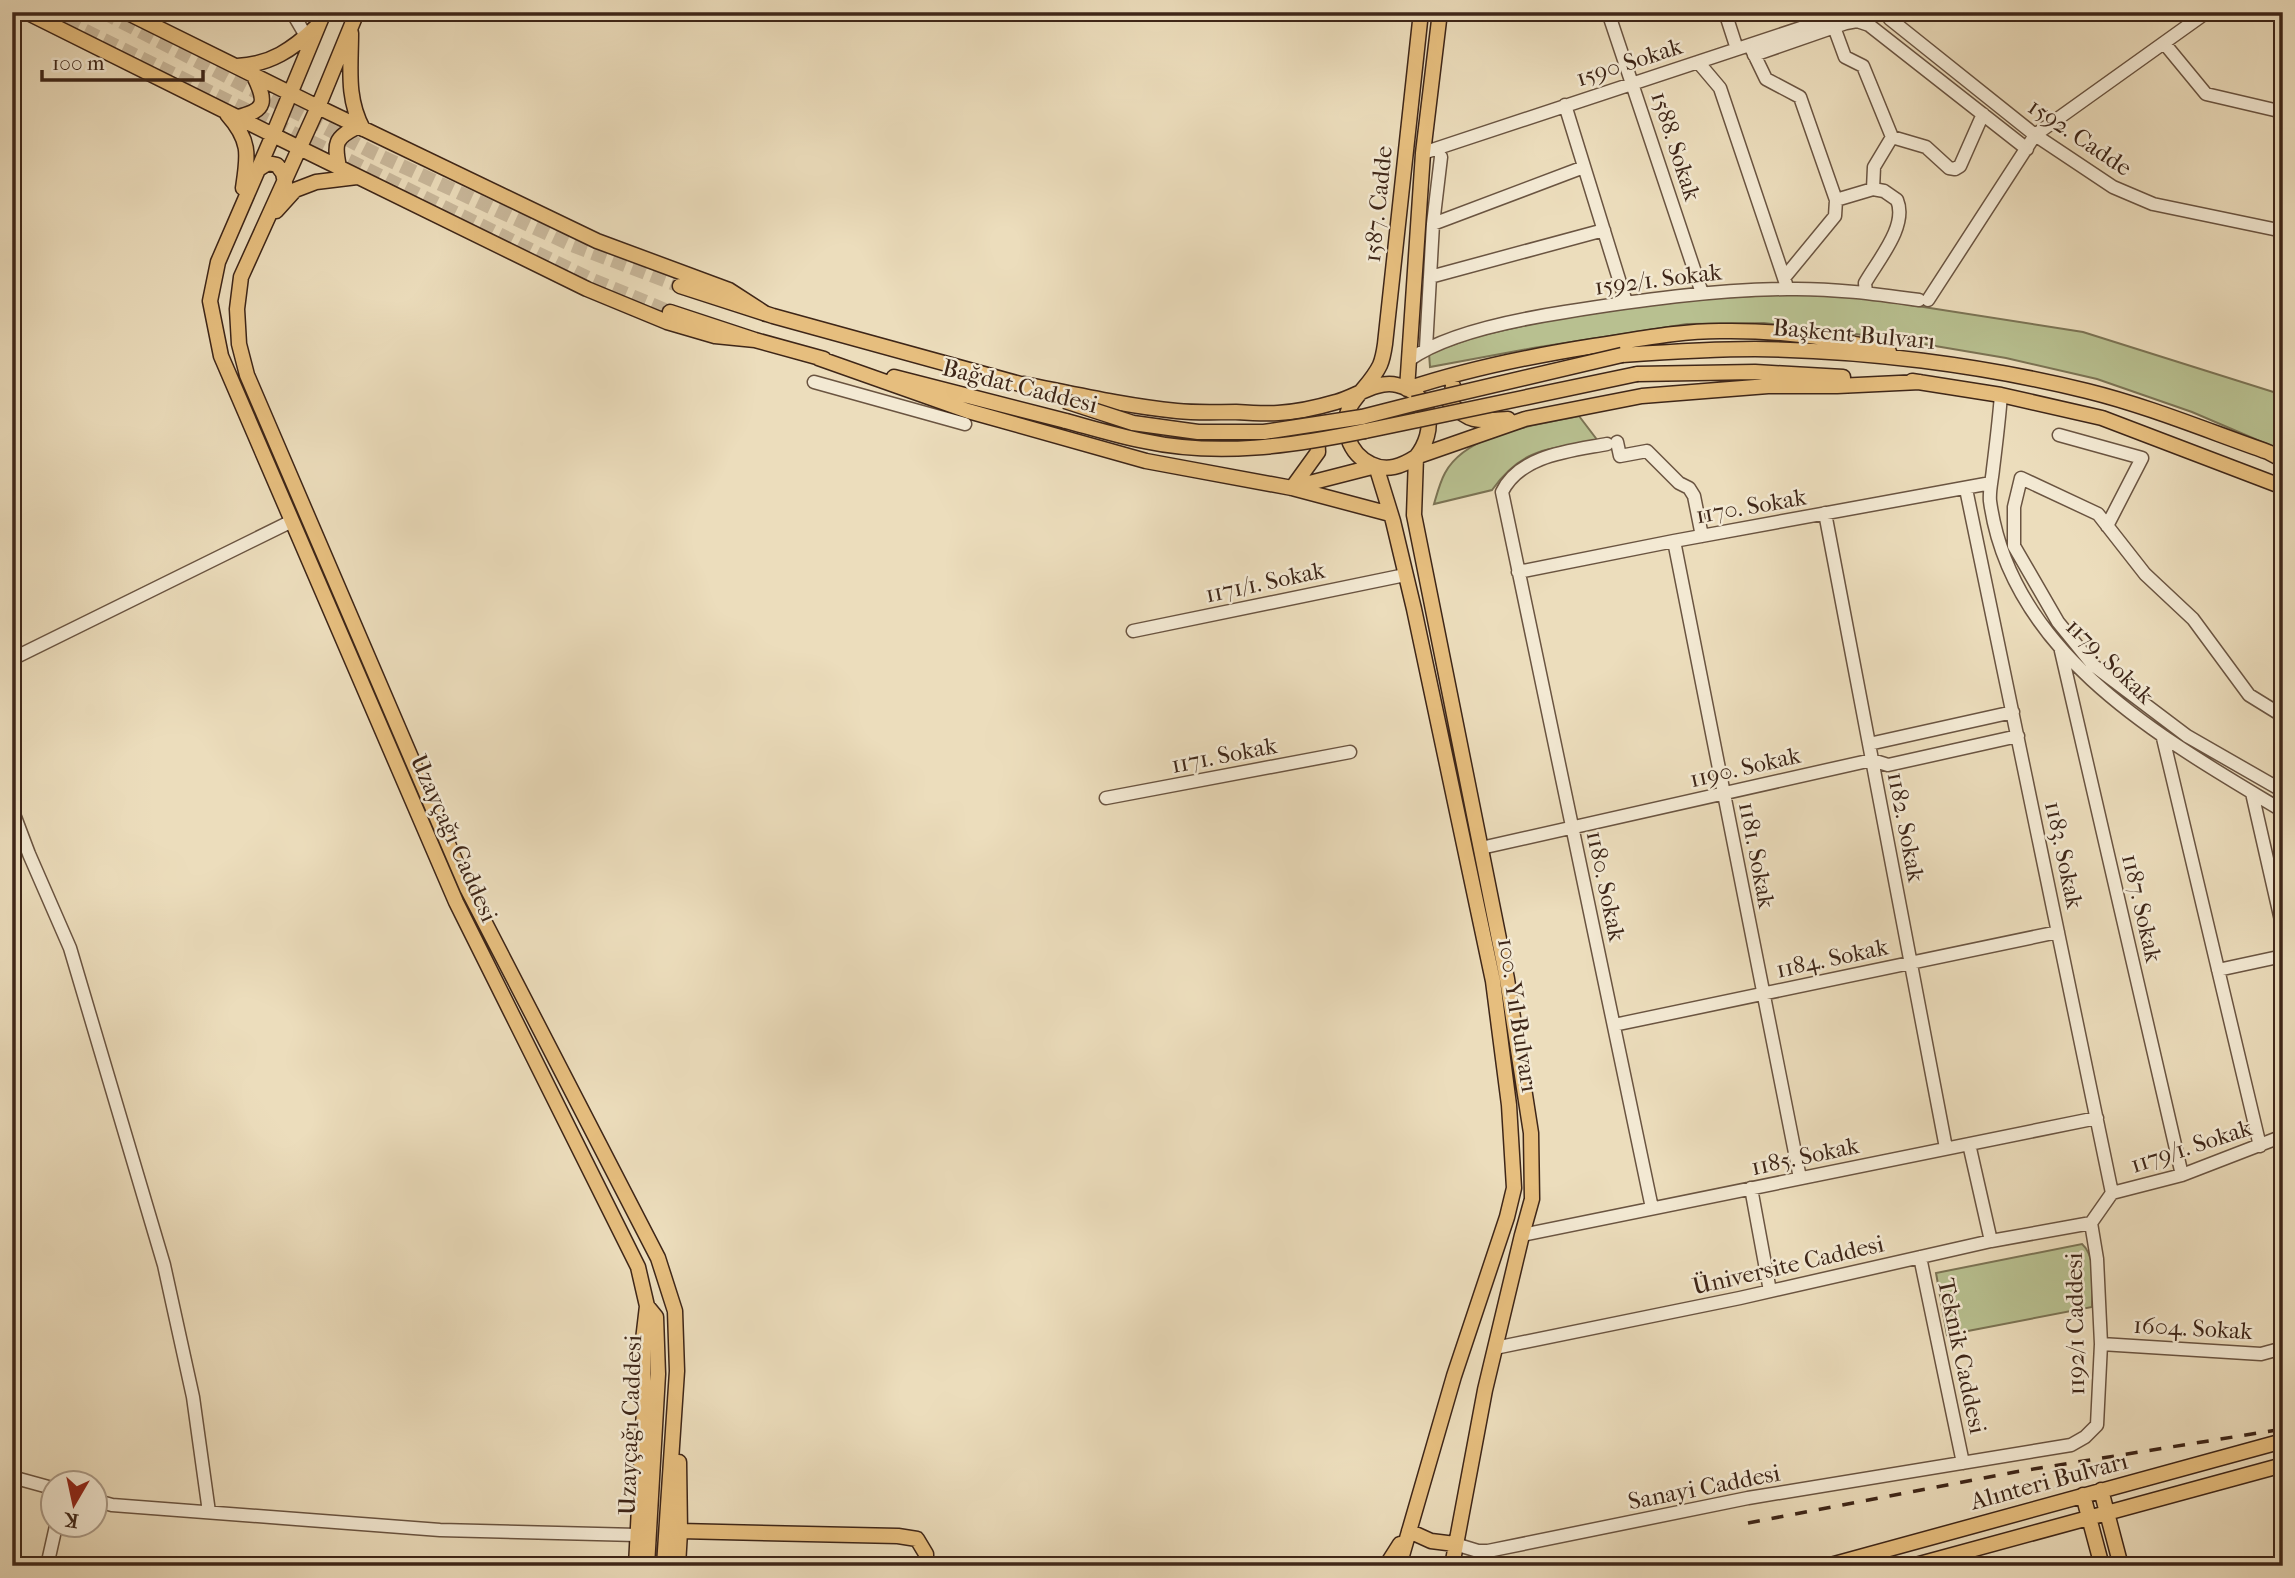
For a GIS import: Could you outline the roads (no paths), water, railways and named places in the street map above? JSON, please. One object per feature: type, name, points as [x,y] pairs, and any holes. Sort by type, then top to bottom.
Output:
[{"type":"main road","points":[[26,12],[130,66],[587,289],[667,322],[715,337],[755,340]]},
{"type":"main road","points":[[126,12],[597,241],[729,289],[766,314]]},
{"type":"main road","name":"1587. Cadde","points":[[1360,394],[1379,366],[1385,344],[1421,12]]},
{"type":"main road","name":"1587. Cadde","points":[[1407,389],[1423,153],[1440,12]]},
{"type":"main road","points":[[235,66],[266,62],[282,55],[306,36],[322,18]]},
{"type":"main road","name":"Uzayçağı Caddesi","points":[[322,18],[218,262],[210,301],[221,356],[456,902],[638,1267],[647,1306],[656,1317],[658,1374],[647,1566]]},
{"type":"main road","points":[[354,19],[349,86],[360,128]]},
{"type":"main road","name":"Uzayçağı Caddesi","points":[[354,19],[301,149],[241,277],[237,309],[239,344],[247,375],[467,888],[658,1258],[675,1311],[676,1402],[664,1566]]},
{"type":"main road","points":[[238,117],[252,114],[259,109],[263,100],[262,91],[254,76]]},
{"type":"main road","points":[[224,110],[235,123],[248,153],[240,207]]},
{"type":"main road","points":[[338,167],[335,148],[338,141],[344,134],[360,128]]},
{"type":"main road","points":[[257,170],[268,163],[277,165],[283,173],[285,183]]},
{"type":"main road","points":[[266,222],[295,190],[316,181],[359,177]]},
{"type":"main road","name":"Bağdat Caddesi","points":[[680,286],[766,314],[1024,384],[1065,401],[1133,423],[1198,432],[1264,432],[1363,424]]},
{"type":"main road","name":"Bağdat Caddesi","points":[[670,312],[818,358],[1145,442],[1194,448],[1263,449],[1363,424]]},
{"type":"main road","points":[[1407,389],[1535,355],[1656,337],[1718,331],[1778,332],[1851,342],[1920,361]]},
{"type":"main road","name":"Başkent Bulvarı","points":[[1363,424],[1413,404],[1622,355],[1757,349],[1920,361],[2009,374],[2088,391],[2228,438],[2283,460]]},
{"type":"main road","points":[[818,358],[968,411],[1146,461],[1292,488],[1390,514],[1398,506],[1406,508],[1414,515]]},
{"type":"main road","name":"Başkent Bulvarı","points":[[1363,424],[1418,420],[1637,374],[1755,372],[1920,382],[2001,395],[2102,418],[2283,487]]},
{"type":"main road","points":[[1466,373],[1453,386],[1450,403],[1464,416],[1477,422],[1525,419],[1642,396],[1768,386],[1920,382]]},
{"type":"main road","points":[[1024,384],[1167,410],[1287,411],[1334,403],[1382,384],[1407,389],[1418,397],[1426,408],[1430,421],[1425,447],[1404,465],[1376,467],[1292,488]]},
{"type":"main road","points":[[1360,394],[1347,416],[1348,441],[1361,458],[1376,467]]},
{"type":"main road","points":[[1287,411],[1300,416],[1317,430],[1318,452],[1292,488]]},
{"type":"main road","points":[[1416,457],[1525,419]]},
{"type":"main road","name":"100. Yıl Bulvarı","points":[[1416,457],[1414,515],[1507,979],[1531,1133],[1532,1199],[1495,1349],[1452,1566]]},
{"type":"main road","name":"100. Yıl Bulvarı","points":[[1376,467],[1405,575],[1493,981],[1509,1105],[1514,1188],[1399,1566]]},
{"type":"main road","points":[[636,1566],[644,1409],[643,1340],[647,1306]]},
{"type":"main road","points":[[676,1402],[680,1531],[678,1566]]},
{"type":"main road","name":"Alınteri Bulvarı","points":[[1827,1566],[2283,1441]]},
{"type":"main road","name":"Alınteri Bulvarı","points":[[1912,1566],[2283,1465]]},
{"type":"main road","points":[[2101,1490],[2121,1566]]},
{"type":"main road","points":[[2083,1495],[2102,1566]]},
{"type":"main road","points":[[680,1531],[898,1536],[917,1539],[926,1553],[926,1566]]},
{"type":"main road","points":[[1386,1566],[1409,1531],[1431,1541],[1455,1544]]},
{"type":"street","points":[[292,12],[306,36]]},
{"type":"street","name":"1588. Sokak","points":[[1608,12],[1702,293]]},
{"type":"street","points":[[1725,12],[1737,49]]},
{"type":"street","name":"1590 Sokak","points":[[1423,153],[1737,49],[1752,50],[1849,12]]},
{"type":"street","name":"1592. Cadde","points":[[1885,12],[1890,19],[2035,135],[2085,170],[2140,200],[2283,231]]},
{"type":"street","points":[[1786,283],[1835,216],[1836,200],[1800,97],[1766,79],[1752,50],[1852,22],[1869,25],[2027,149],[2035,135],[2207,12]]},
{"type":"street","points":[[1834,27],[1845,57],[1863,65],[1892,137]]},
{"type":"street","points":[[2164,43],[2206,94],[2283,112]]},
{"type":"street","points":[[1698,62],[1720,88],[1786,283]]},
{"type":"street","points":[[1565,105],[1626,302]]},
{"type":"street","points":[[1892,137],[1926,147],[1955,169],[1960,166],[1983,114]]},
{"type":"street","points":[[1873,189],[1874,167],[1892,137]]},
{"type":"street","name":"1592/1. Sokak","points":[[1409,360],[1426,348],[1516,320],[1626,302],[1786,283],[1924,300],[2027,149]]},
{"type":"street","points":[[1426,348],[1433,225],[1441,157]]},
{"type":"street","points":[[1433,225],[1584,167]]},
{"type":"street","points":[[1836,200],[1873,189],[1884,191],[1897,200],[1901,216],[1897,229],[1865,283],[1866,292]]},
{"type":"street","points":[[1430,276],[1604,230]]},
{"type":"street","points":[[814,382],[965,424]]},
{"type":"street","name":"1179. Sokak","points":[[2001,395],[1990,499],[2002,553],[2028,603],[2061,651],[2108,696],[2163,738],[2282,810]]},
{"type":"street","points":[[2059,435],[2142,458],[2108,526]]},
{"type":"street","name":"1180. Sokak","points":[[1653,1208],[1502,492],[1509,478],[1534,461],[1566,451],[1612,443],[1620,456],[1647,451],[1679,483],[1689,488],[1694,496],[1702,536]]},
{"type":"street","points":[[2283,716],[2249,695],[2193,618],[2145,574],[2098,514],[2021,478],[2014,507],[2014,546],[2058,622],[2092,665],[2187,736],[2283,792]]},
{"type":"street","name":"1170. Sokak","points":[[1518,572],[1992,484]]},
{"type":"street","name":"1183. Sokak","points":[[1966,489],[2112,1193]]},
{"type":"street","name":"1182. Sokak","points":[[1825,513],[1946,1148]]},
{"type":"street","points":[[12,659],[292,521]]},
{"type":"street","name":"1181. Sokak","points":[[1674,541],[1800,1178]]},
{"type":"street","name":"1171/1. Sokak","points":[[1133,631],[1405,575]]},
{"type":"street","name":"1187. Sokak","points":[[2061,651],[2182,1175]]},
{"type":"street","points":[[1869,744],[2013,712]]},
{"type":"street","name":"1190. Sokak","points":[[1481,848],[1872,760],[1888,765],[2018,736]]},
{"type":"street","points":[[2163,738],[2260,1146]]},
{"type":"street","name":"1171. Sokak","points":[[1106,798],[1350,752]]},
{"type":"street","points":[[2252,793],[2283,929]]},
{"type":"street","points":[[14,819],[70,948],[164,1265],[193,1397],[209,1512]]},
{"type":"street","name":"1184. Sokak","points":[[1614,1026],[2058,932]]},
{"type":"street","points":[[2218,970],[2283,956]]},
{"type":"street","name":"1185. Sokak","points":[[1522,1235],[2097,1118]]},
{"type":"street","name":"1179/1. Sokak","points":[[2112,1193],[2182,1175],[2283,1136]]},
{"type":"street","points":[[1969,1144],[1991,1241]]},
{"type":"street","points":[[1751,1188],[1770,1291]]},
{"type":"street","points":[[2091,1223],[2112,1193]]},
{"type":"street","name":"Üniversite Caddesi","points":[[1495,1349],[1991,1241],[2091,1223]]},
{"type":"street","name":"1192/1 Caddesi","points":[[2091,1223],[2098,1258],[2101,1344],[2096,1425]]},
{"type":"street","name":"Teknik Caddesi","points":[[1920,1257],[1963,1463]]},
{"type":"street","name":"1604. Sokak","points":[[2101,1344],[2261,1354],[2283,1348]]},
{"type":"street","points":[[2261,1354],[2283,1359]]},
{"type":"street","name":"Sanayi Caddesi","points":[[1455,1544],[1478,1551],[1489,1551],[1748,1498],[2071,1445],[2085,1437],[2096,1425]]},
{"type":"street","points":[[12,1478],[38,1484]]},
{"type":"street","points":[[108,1505],[440,1530],[637,1535]]},
{"type":"street","points":[[47,1566],[53,1540]]},
{"type":"tunnel","points":[[47,12],[590,279],[670,312]]},
{"type":"tunnel","points":[[103,12],[374,153],[572,245],[680,286]]},
{"type":"railway","points":[[1748,1523],[2015,1472],[2283,1429]]}]
